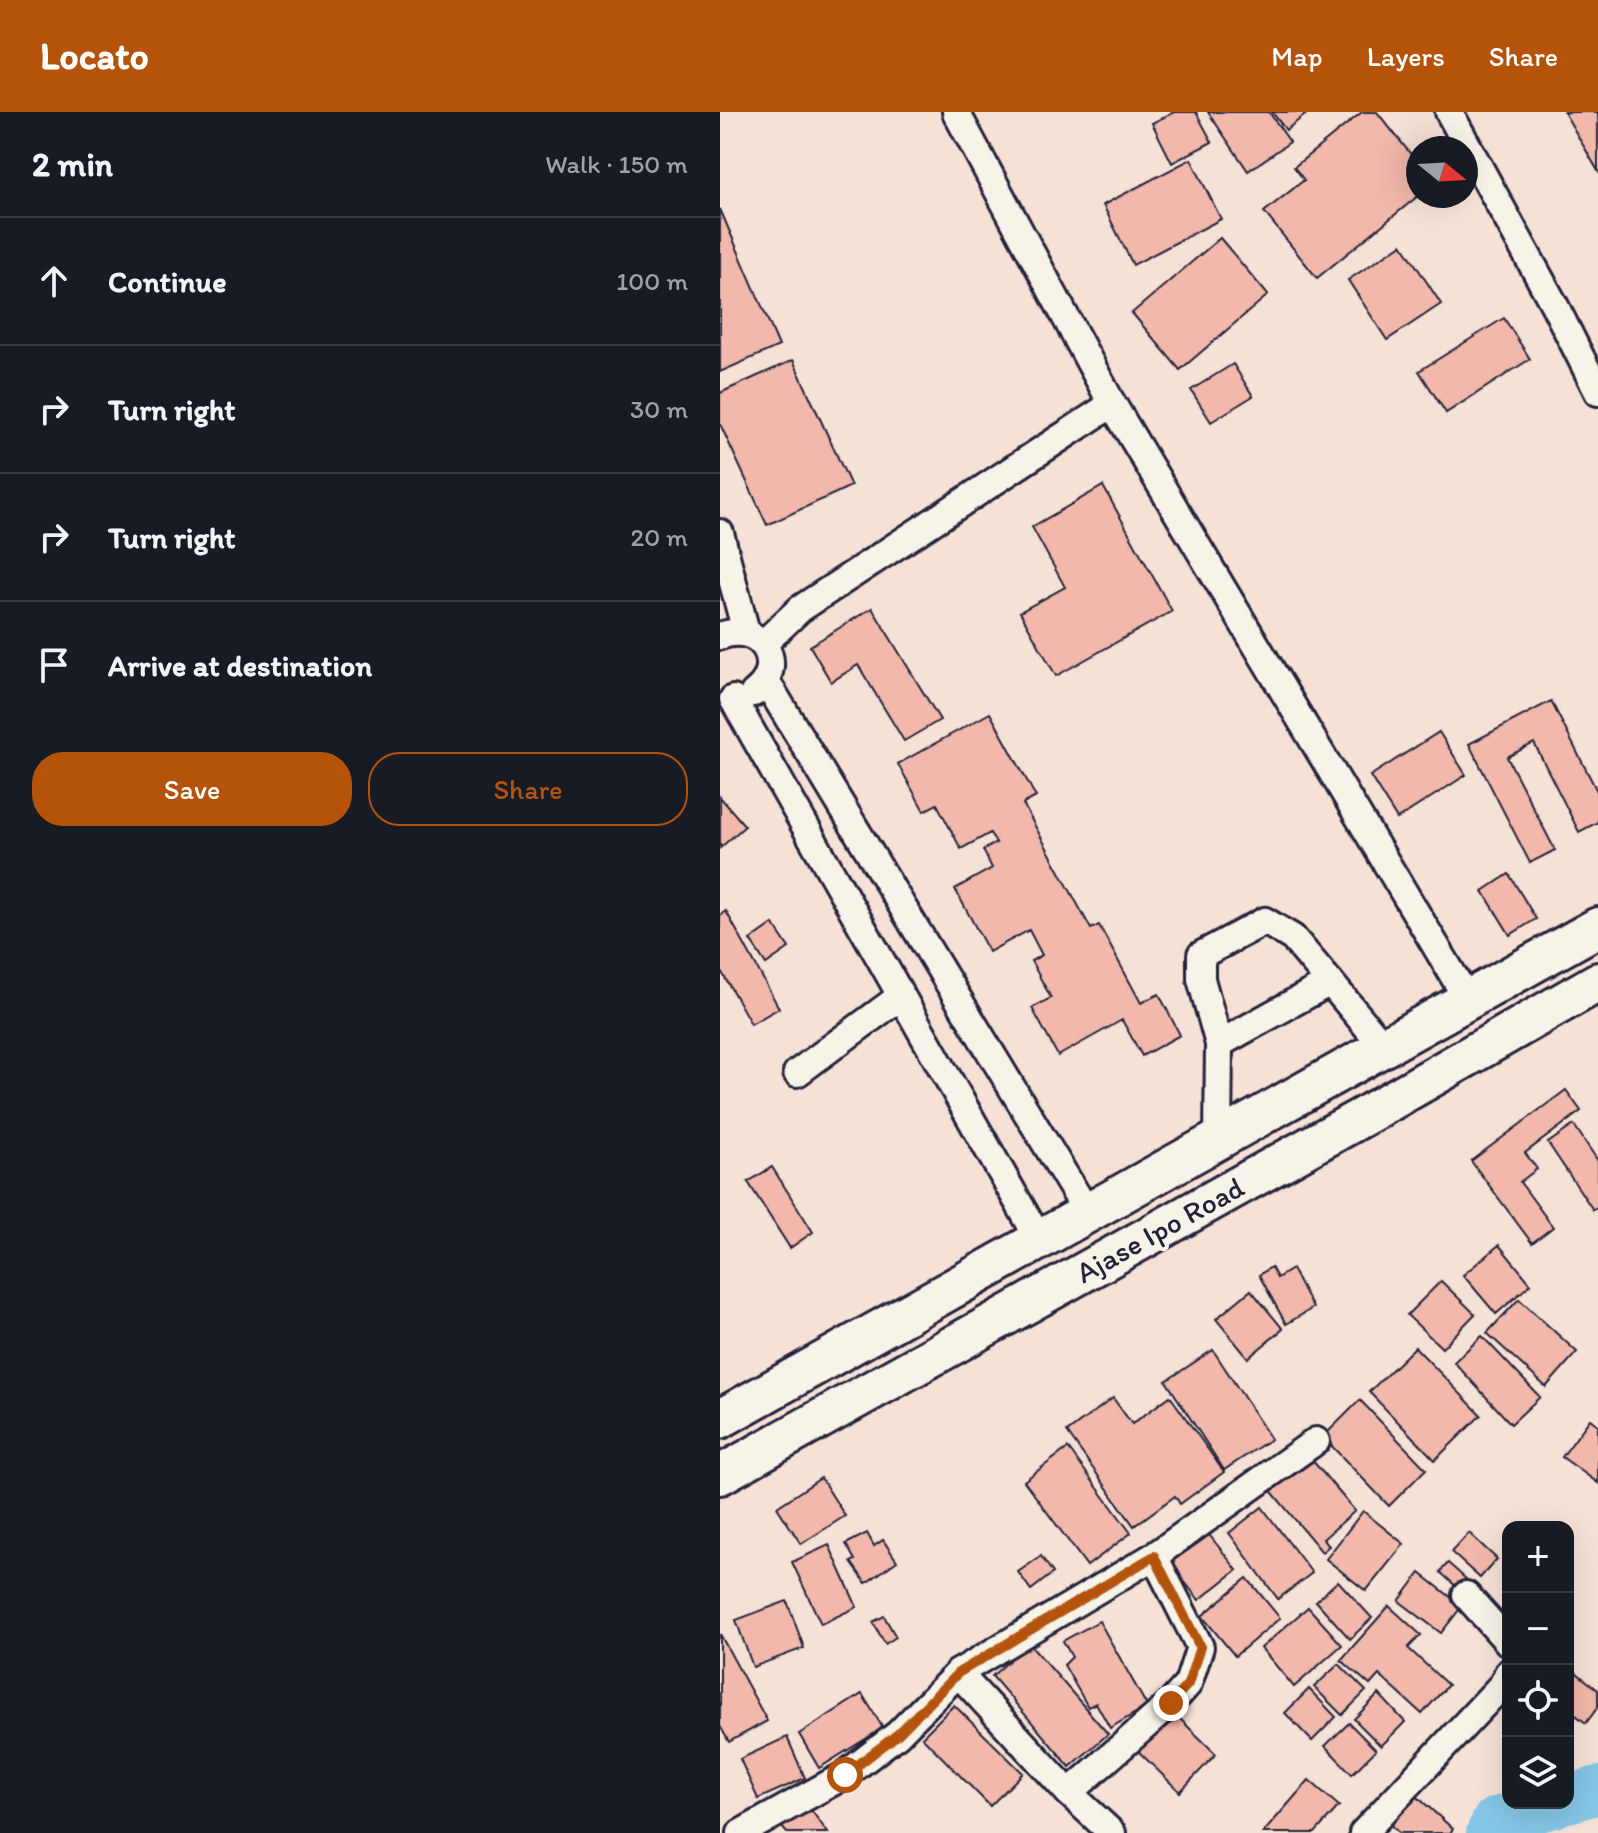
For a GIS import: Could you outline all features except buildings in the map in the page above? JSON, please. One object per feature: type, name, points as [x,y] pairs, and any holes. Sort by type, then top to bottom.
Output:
[{"type":"highway","name":"Ajase Ipo Road","points":[[720,1419],[1598,927]]},
{"type":"highway","name":"Ajase Ipo Road","points":[[720,1475],[1382,1106],[1593,994]]},
{"type":"street","points":[[956,112],[1112,404],[1468,1000]]},
{"type":"street","points":[[1449,112],[1598,392]]},
{"type":"street","points":[[720,636],[732,631],[755,638],[1112,404]]},
{"type":"street","points":[[720,533],[755,638],[769,656],[770,669],[758,691],[746,697],[727,697]]},
{"type":"street","points":[[766,681],[1087,1212]]},
{"type":"street","points":[[727,697],[1039,1239]]},
{"type":"street","points":[[1218,1139],[1219,1044],[1201,979],[1201,955],[1265,921],[1293,938],[1384,1047]]},
{"type":"street","points":[[1219,1044],[1330,982]]},
{"type":"street","points":[[797,1073],[901,996]]},
{"type":"street","points":[[741,1833],[845,1775],[898,1734],[958,1673],[1154,1556],[1316,1441]]},
{"type":"street","points":[[1069,1793],[1171,1703],[1188,1684],[1195,1667],[1200,1647],[1154,1556]]},
{"type":"street","points":[[1466,1595],[1502,1635]]},
{"type":"street","points":[[958,1673],[1069,1793],[1112,1833]]},
{"type":"street","points":[[1363,1833],[1502,1685]]},
{"type":"waterway","points":[[1574,1797],[1598,1790]]},
{"type":"waterway","points":[[1490,1833],[1496,1821],[1536,1809]]},
{"type":"route","points":[[845,1775],[898,1734],[958,1673],[1154,1556],[1200,1647],[1188,1684],[1171,1703]]}]
